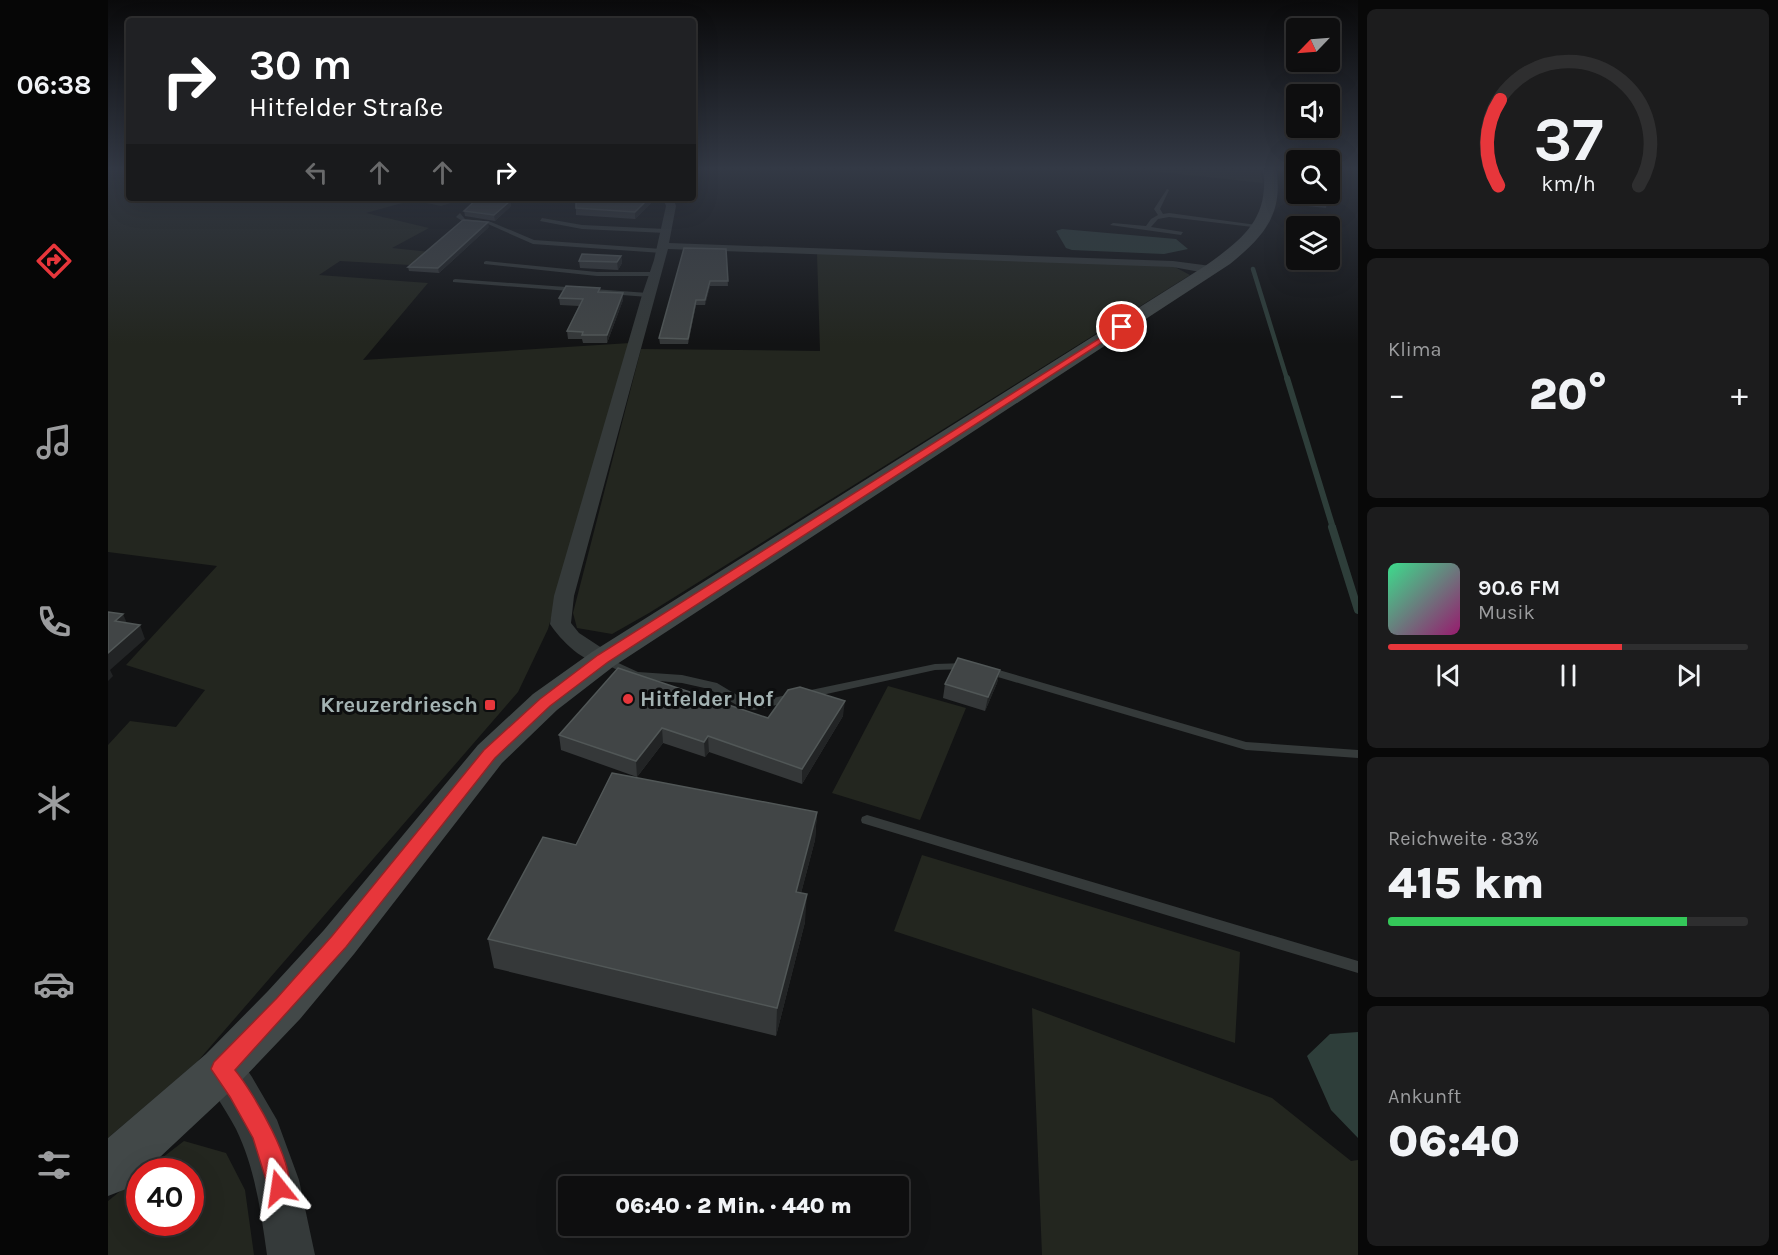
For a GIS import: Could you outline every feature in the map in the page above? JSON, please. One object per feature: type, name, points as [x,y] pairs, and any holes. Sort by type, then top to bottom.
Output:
[{"type":"main road","points":[[108,1171],[222,1069],[284,1005],[339,942],[490,754],[538,709],[603,658],[1211,270],[1245,243],[1260,227]]},
{"type":"street","points":[[603,658],[571,638],[560,624],[564,596],[648,295],[656,274],[667,227]]},
{"type":"street","points":[[664,243],[1173,264],[1211,270]]},
{"type":"street","points":[[222,1069],[238,1090],[262,1133],[276,1170],[291,1255]]},
{"type":"lane","points":[[497,227],[533,242],[664,243]]},
{"type":"lane","points":[[585,227],[664,243]]},
{"type":"lane","points":[[1131,227],[1181,233]]},
{"type":"lane","points":[[486,263],[597,274],[656,274]]},
{"type":"lane","points":[[455,281],[648,295]]},
{"type":"lane","points":[[603,658],[636,675],[682,679],[713,686],[744,704],[754,706],[935,667],[953,665],[975,667],[1246,746],[1358,754]]},
{"type":"lane","points":[[867,820],[1358,967]]},
{"type":"shaded area","points":[[108,227],[429,228],[392,248],[459,255],[445,267],[340,261],[319,275],[428,283],[363,360],[630,343],[548,629],[518,692],[197,1062],[108,1138],[108,745],[130,721],[176,727],[205,690],[126,665],[217,566],[108,552]]},
{"type":"shaded area","points":[[1062,229],[1176,239],[1188,249],[1164,254],[1072,250],[1066,248],[1056,231]]},
{"type":"shaded area","points":[[817,253],[1173,266],[1190,275],[649,613],[612,634],[577,628],[573,613],[641,349],[820,351]]},
{"type":"shaded area","points":[[888,686],[966,708],[920,820],[832,793]]},
{"type":"shaded area","points":[[922,855],[1240,952],[1235,1043],[894,931]]},
{"type":"shaded area","points":[[1032,1008],[1272,1098],[1351,1161],[1358,1160],[1358,1255],[1042,1255]]},
{"type":"shaded area","points":[[1358,1032],[1358,1138],[1331,1110],[1307,1056],[1330,1034]]},
{"type":"shaded area","points":[[184,1141],[226,1153],[245,1190],[254,1255],[108,1255],[108,1201],[126,1186],[126,1236],[204,1236],[204,1158],[162,1158]]},
{"type":"building","points":[[455,227],[483,227],[438,268],[408,267]]},
{"type":"building","points":[[684,248],[726,249],[728,281],[710,281],[705,300],[696,300],[688,339],[659,338]]},
{"type":"building","points":[[582,254],[621,256],[617,262],[579,261]]},
{"type":"building","points":[[566,286],[600,288],[598,292],[623,293],[607,335],[582,335],[583,332],[567,331],[583,299],[559,298]]},
{"type":"building","points":[[108,612],[123,614],[115,621],[140,625],[108,653]]},
{"type":"building","points":[[958,658],[1000,670],[988,697],[945,684]]},
{"type":"building","points":[[618,668],[768,718],[788,690],[800,687],[845,701],[802,769],[708,736],[704,742],[662,728],[636,761],[559,735]]},
{"type":"building","points":[[612,773],[817,812],[796,892],[807,894],[777,1008],[488,939],[543,837],[576,845]]},
{"type":"waterway","points":[[1253,269],[1287,379]]},
{"type":"waterway","points":[[1287,378],[1333,528]]},
{"type":"waterway","points":[[1332,527],[1358,610]]},
{"type":"place","name":"Hitfelder Hof","points":[[628,699]]},
{"type":"place","name":"Kreuzerdriesch","points":[[490,705]]},
{"type":"route","points":[[279,1188],[276,1170],[262,1133],[238,1090],[222,1069],[284,1005],[339,942],[490,754],[545,702],[603,658],[1122,327]]}]
